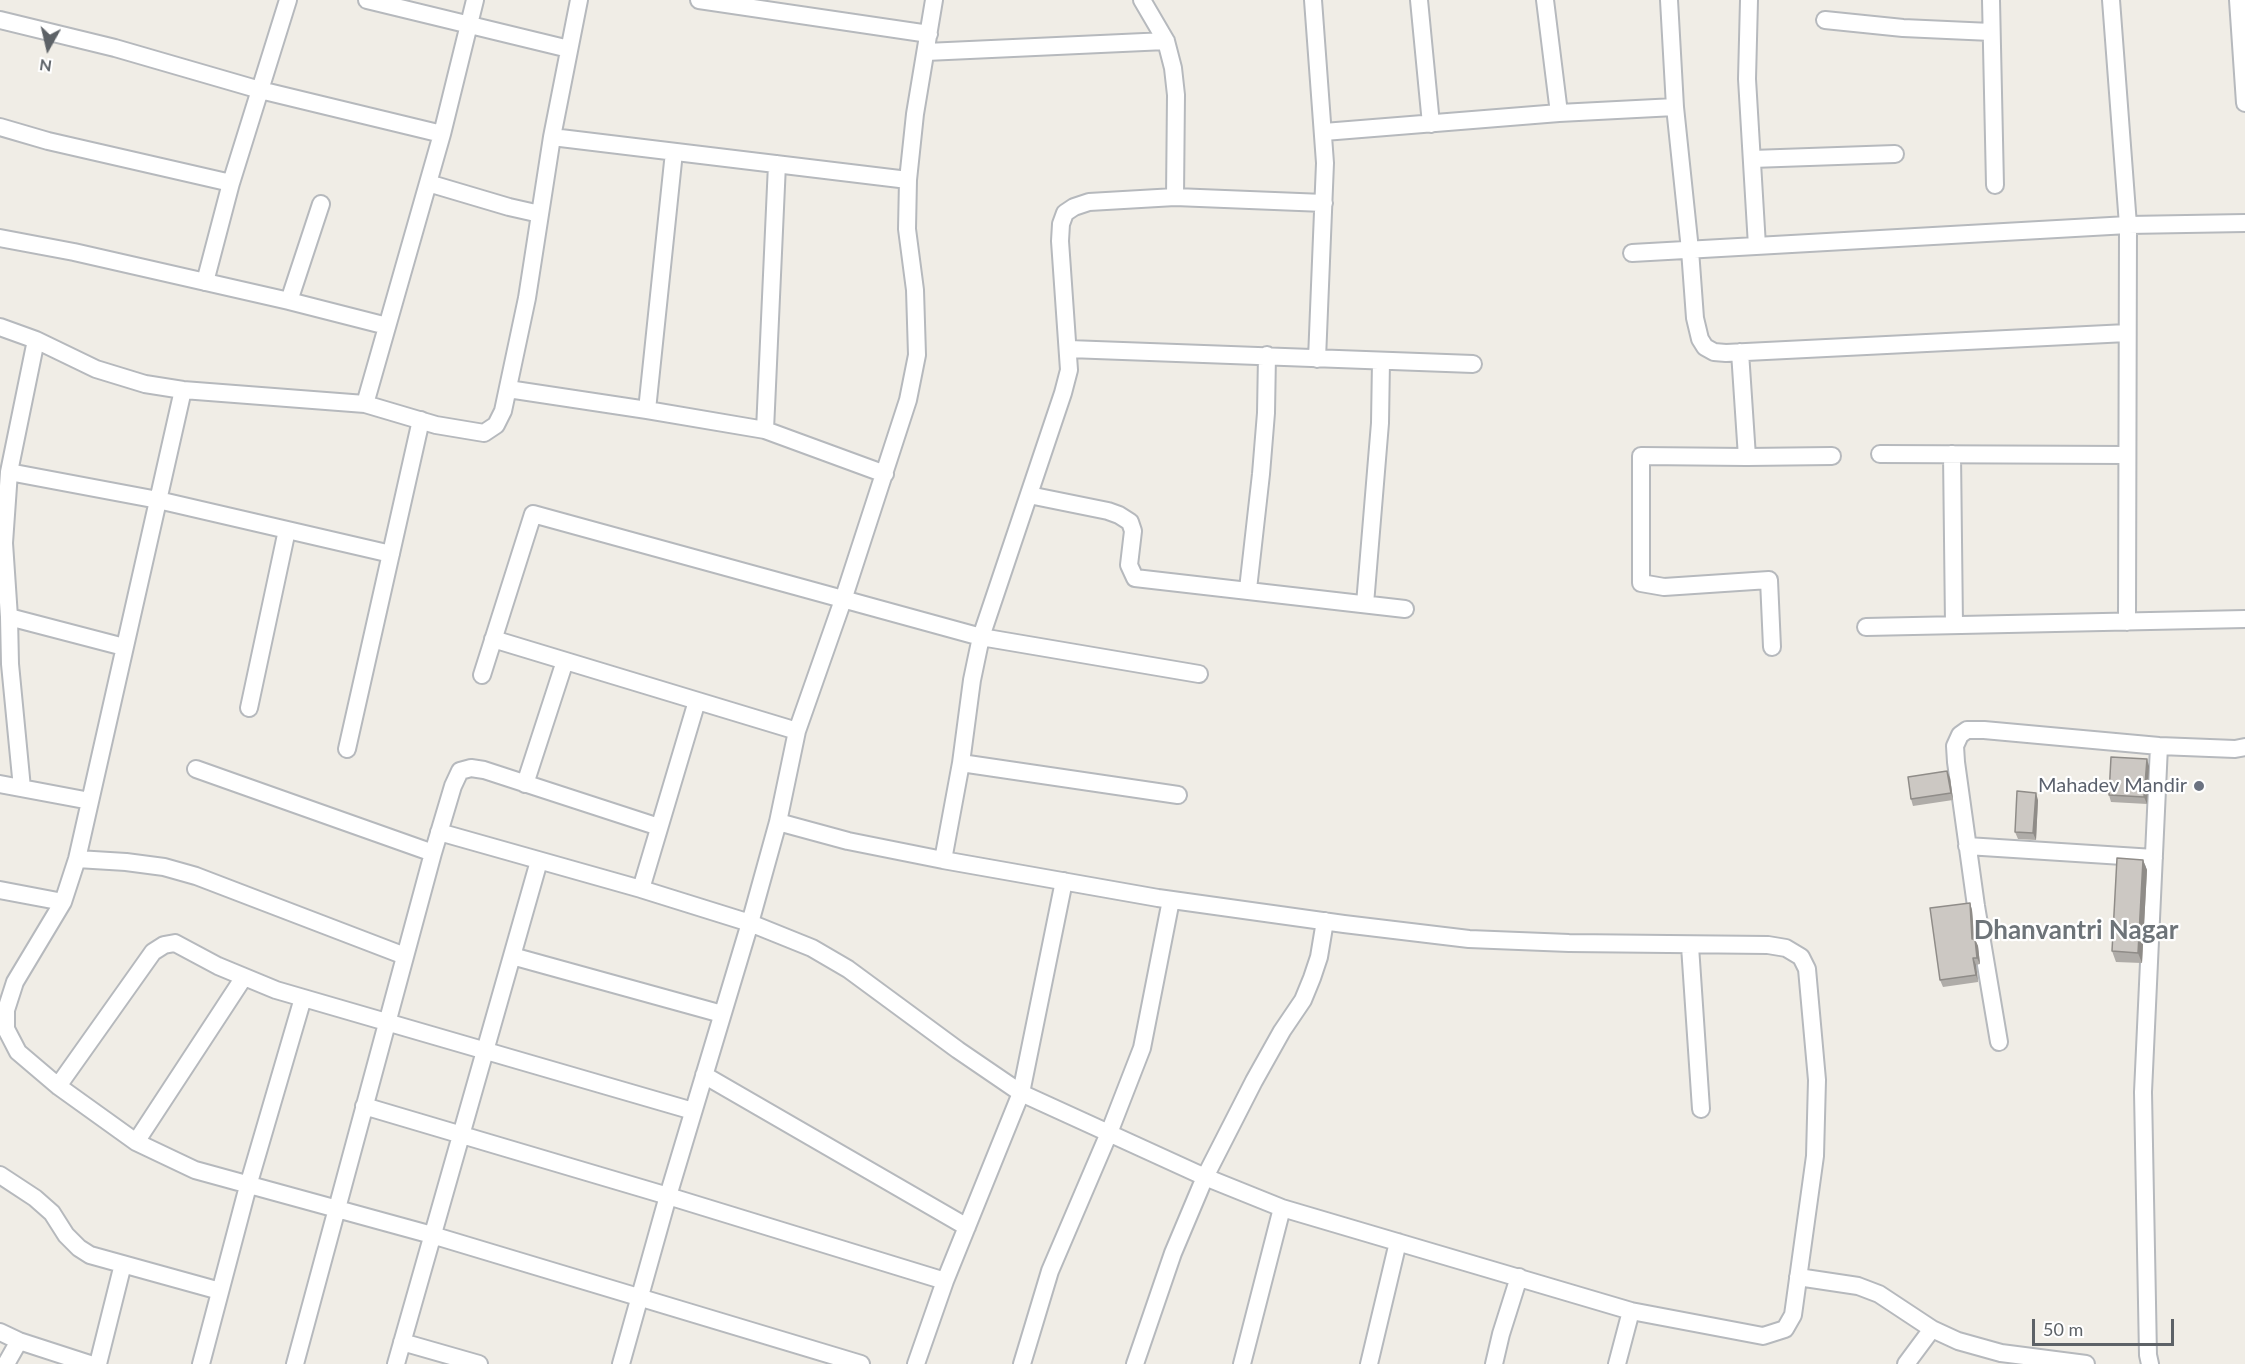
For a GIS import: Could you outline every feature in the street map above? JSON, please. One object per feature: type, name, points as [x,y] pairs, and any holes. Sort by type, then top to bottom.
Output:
[{"type":"street","points":[[205,282],[231,183],[288,0]]},
{"type":"street","points":[[367,0],[569,49]]},
{"type":"street","points":[[365,404],[442,134],[475,0]]},
{"type":"street","points":[[0,327],[36,340],[96,369],[144,384],[183,390],[365,404],[436,425],[484,433],[496,425],[503,411],[508,390],[527,298],[552,137],[579,0]]},
{"type":"street","points":[[699,0],[929,33]]},
{"type":"street","points":[[621,1364],[668,1196],[750,923],[778,822],[797,731],[843,600],[908,400],[917,355],[915,290],[907,229],[908,180],[915,114],[934,0]]},
{"type":"street","points":[[1142,0],[1166,41],[1173,68],[1176,95],[1175,197]]},
{"type":"street","points":[[1313,0],[1324,132],[1324,204],[1317,359]]},
{"type":"street","points":[[1419,0],[1431,124]]},
{"type":"street","points":[[1545,0],[1559,113]]},
{"type":"street","points":[[1669,0],[1675,107],[1695,318],[1700,339],[1705,347],[1714,352],[1740,352],[2127,333]]},
{"type":"street","points":[[1749,0],[1747,79],[1757,246]]},
{"type":"street","points":[[1991,0],[1995,185]]},
{"type":"street","points":[[2111,0],[2128,225],[2127,621]]},
{"type":"street","points":[[2238,0],[2245,103]]},
{"type":"street","points":[[0,20],[115,48],[260,90],[442,134]]},
{"type":"street","points":[[1825,20],[1903,28],[1991,32]]},
{"type":"street","points":[[926,52],[1166,41]]},
{"type":"street","points":[[1324,132],[1559,113],[1675,107]]},
{"type":"street","points":[[0,127],[48,141],[231,183]]},
{"type":"street","points":[[552,137],[908,180]]},
{"type":"street","points":[[647,410],[674,152]]},
{"type":"street","points":[[1752,159],[1895,154]]},
{"type":"street","points":[[765,430],[777,164]]},
{"type":"street","points":[[428,183],[540,214]]},
{"type":"street","points":[[943,860],[981,637],[1069,370],[1059,241],[1065,213],[1089,202],[1175,197],[1324,204]]},
{"type":"street","points":[[289,301],[321,204]]},
{"type":"street","points":[[1632,253],[2128,225],[2245,223]]},
{"type":"street","points":[[0,238],[74,252],[387,326]]},
{"type":"street","points":[[22,788],[10,664],[4,543],[9,472],[36,340]]},
{"type":"street","points":[[1069,349],[1473,364]]},
{"type":"street","points":[[1740,352],[1747,457]]},
{"type":"street","points":[[1248,589],[1262,474],[1267,356]]},
{"type":"street","points":[[1365,604],[1380,423],[1381,361]]},
{"type":"street","points":[[183,390],[77,859],[63,902],[15,982],[6,1010],[6,1029],[18,1052],[58,1086],[136,1142],[195,1170],[432,1235],[861,1364]]},
{"type":"street","points":[[508,390],[765,430],[885,474]]},
{"type":"street","points":[[347,749],[421,420]]},
{"type":"street","points":[[1880,454],[2127,455]]},
{"type":"street","points":[[1952,454],[1954,625]]},
{"type":"street","points":[[1772,647],[1769,580],[1664,587],[1641,583],[1641,456],[1832,456]]},
{"type":"street","points":[[9,472],[158,500],[391,554]]},
{"type":"street","points":[[1029,495],[1108,511],[1130,522],[1133,531],[1129,565],[1135,578],[1248,589],[1406,609]]},
{"type":"street","points":[[482,675],[533,514],[981,637],[1199,674]]},
{"type":"street","points":[[249,708],[287,530]]},
{"type":"street","points":[[9,617],[124,647]]},
{"type":"street","points":[[1866,627],[2245,619]]},
{"type":"street","points":[[494,639],[797,731]]},
{"type":"street","points":[[525,784],[565,661]]},
{"type":"street","points":[[641,889],[697,701]]},
{"type":"street","points":[[1999,1042],[1967,846],[1955,746],[1960,735],[1967,730],[1983,730],[2159,746],[2235,749],[2245,747]]},
{"type":"street","points":[[2150,1364],[2143,1092],[2159,746]]},
{"type":"street","points":[[961,764],[1178,795]]},
{"type":"street","points":[[295,1364],[433,853],[453,786],[460,771],[471,768],[484,770],[659,827]]},
{"type":"street","points":[[196,770],[433,853]]},
{"type":"street","points":[[0,784],[90,801]]},
{"type":"street","points":[[439,832],[641,889],[750,923],[812,948],[848,969],[1021,1093],[1205,1177],[1282,1208],[1631,1311],[1763,1336],[1785,1329],[1793,1315],[1815,1156],[1817,1080],[1807,969],[1802,957],[1786,948],[1768,945],[1690,946],[1469,939],[1324,921],[1171,900],[1064,882],[848,841],[778,822]]},
{"type":"street","points":[[1967,846],[2154,858]]},
{"type":"street","points":[[77,859],[164,867],[196,876],[405,956]]},
{"type":"street","points":[[396,1364],[539,861]]},
{"type":"street","points":[[916,1364],[945,1281],[1021,1093],[1064,882]]},
{"type":"street","points":[[0,890],[63,902]]},
{"type":"street","points":[[1022,1364],[1050,1271],[1109,1133],[1142,1048],[1171,900]]},
{"type":"street","points":[[1135,1364],[1173,1253],[1205,1177],[1254,1081],[1282,1031],[1303,1000],[1319,957],[1324,921]]},
{"type":"street","points":[[58,1086],[153,952],[164,945],[175,943],[276,990],[693,1112]]},
{"type":"street","points":[[1690,946],[1701,1109]]},
{"type":"street","points":[[512,956],[722,1014]]},
{"type":"street","points":[[136,1142],[244,977]]},
{"type":"street","points":[[201,1364],[248,1186],[303,998]]},
{"type":"street","points":[[704,1075],[967,1227]]},
{"type":"street","points":[[364,1106],[461,1133],[945,1281]]},
{"type":"street","points":[[0,1175],[35,1198],[52,1213],[66,1235],[90,1255],[220,1292]]},
{"type":"street","points":[[1242,1364],[1282,1208]]},
{"type":"street","points":[[1369,1364],[1398,1242]]},
{"type":"street","points":[[98,1364],[123,1264]]},
{"type":"street","points":[[1494,1364],[1519,1277]]},
{"type":"street","points":[[1798,1277],[1857,1286],[1879,1294],[1932,1329],[1958,1341],[2001,1353],[2055,1363],[2086,1364]]},
{"type":"street","points":[[1617,1364],[1631,1311]]},
{"type":"street","points":[[1905,1364],[1932,1329]]},
{"type":"street","points":[[0,1332],[19,1341],[90,1364]]},
{"type":"street","points":[[6,1364],[19,1341]]},
{"type":"street","points":[[402,1342],[479,1364]]},
{"type":"building","points":[[2111,757],[2147,759],[2144,797],[2109,795]]},
{"type":"building","points":[[1947,771],[1951,793],[1911,799],[1908,777]]},
{"type":"building","points":[[2017,791],[2036,793],[2033,833],[2015,832]]},
{"type":"building","points":[[2117,858],[2143,860],[2138,953],[2112,951]]},
{"type":"building","points":[[1970,903],[1972,939],[1975,939],[1977,958],[1973,958],[1976,975],[1940,980],[1930,908]]},
{"type":"place","name":"Mahadev Mandir","points":[[2199,786]]},
{"type":"district","name":"Dhanvantri Nagar","points":[[2076,931]]}]
